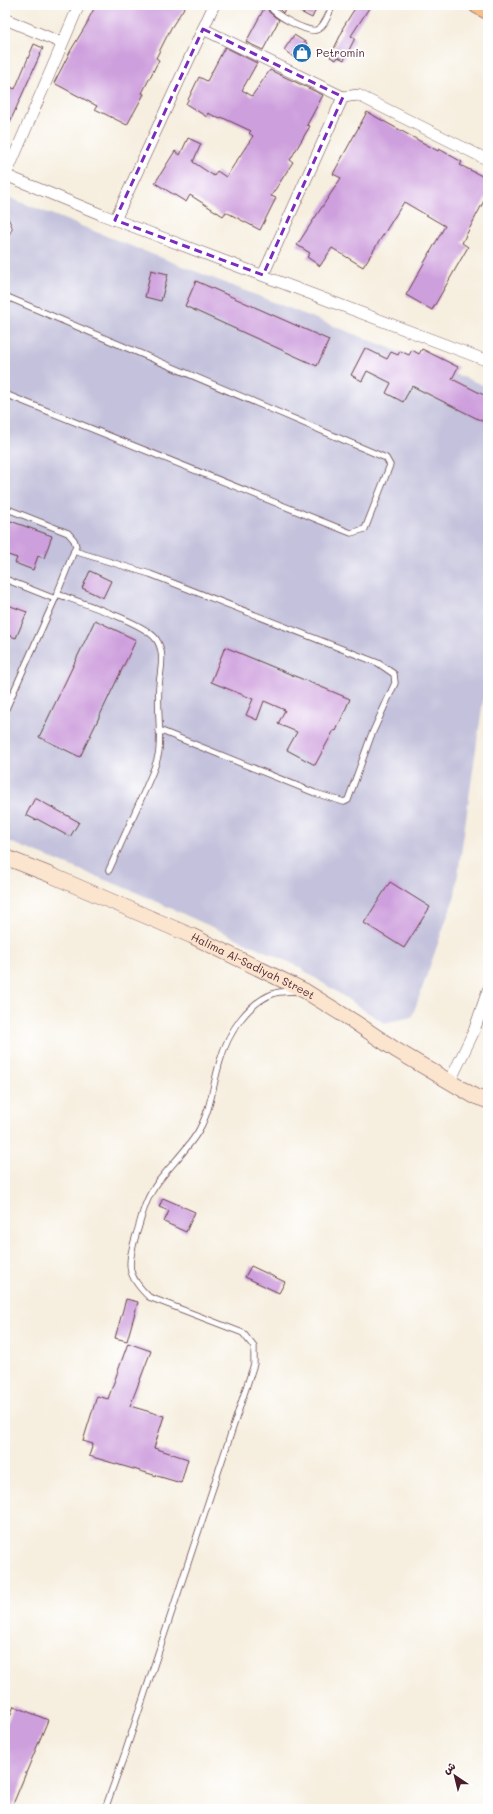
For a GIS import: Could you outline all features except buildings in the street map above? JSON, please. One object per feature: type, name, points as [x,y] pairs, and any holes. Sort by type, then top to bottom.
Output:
[{"type":"main road","points":[[477,5],[488,10]]},
{"type":"street","points":[[79,5],[6,175],[115,220],[488,361]]},
{"type":"street","points":[[115,220],[214,5]]},
{"type":"street","points":[[5,20],[62,43]]},
{"type":"street","points":[[203,29],[343,97],[358,96],[488,160]]},
{"type":"street","points":[[263,275],[343,97]]},
{"type":"street","name":"Halima Al-Sadiyah Street","points":[[5,857],[192,936],[305,991],[396,1050],[488,1102]]},
{"type":"street","points":[[450,1081],[474,1031],[488,990]]},
{"type":"lane","points":[[270,5],[270,8],[276,15],[310,31],[318,30],[323,25],[333,5]]},
{"type":"lane","points":[[5,219],[9,228],[5,236]]},
{"type":"lane","points":[[5,296],[386,458],[390,465],[365,529],[351,533],[5,394]]},
{"type":"lane","points":[[5,508],[68,533],[76,543],[56,597],[5,711]]},
{"type":"lane","points":[[74,551],[150,574],[240,608],[378,663],[394,674],[395,683],[371,736],[348,800],[344,802],[315,793],[159,730]]},
{"type":"lane","points":[[5,579],[56,597],[105,611],[146,631],[155,639],[160,647],[162,672],[159,685],[159,751],[152,773],[109,870]]},
{"type":"lane","points":[[105,1809],[254,1364],[254,1347],[243,1333],[149,1297],[139,1288],[130,1271],[130,1255],[147,1200],[157,1185],[183,1154],[200,1129],[211,1099],[220,1060],[230,1035],[246,1012],[260,1000],[277,992],[305,991]]},
{"type":"highlighted area","points":[[203,29],[343,97],[263,275],[115,220]]},
{"type":"shaded area","points":[[5,196],[488,387],[488,666],[455,895],[412,1017],[384,1023],[297,966],[133,891],[5,840]]},
{"type":"place","name":"Petromin","points":[[302,53]]}]
